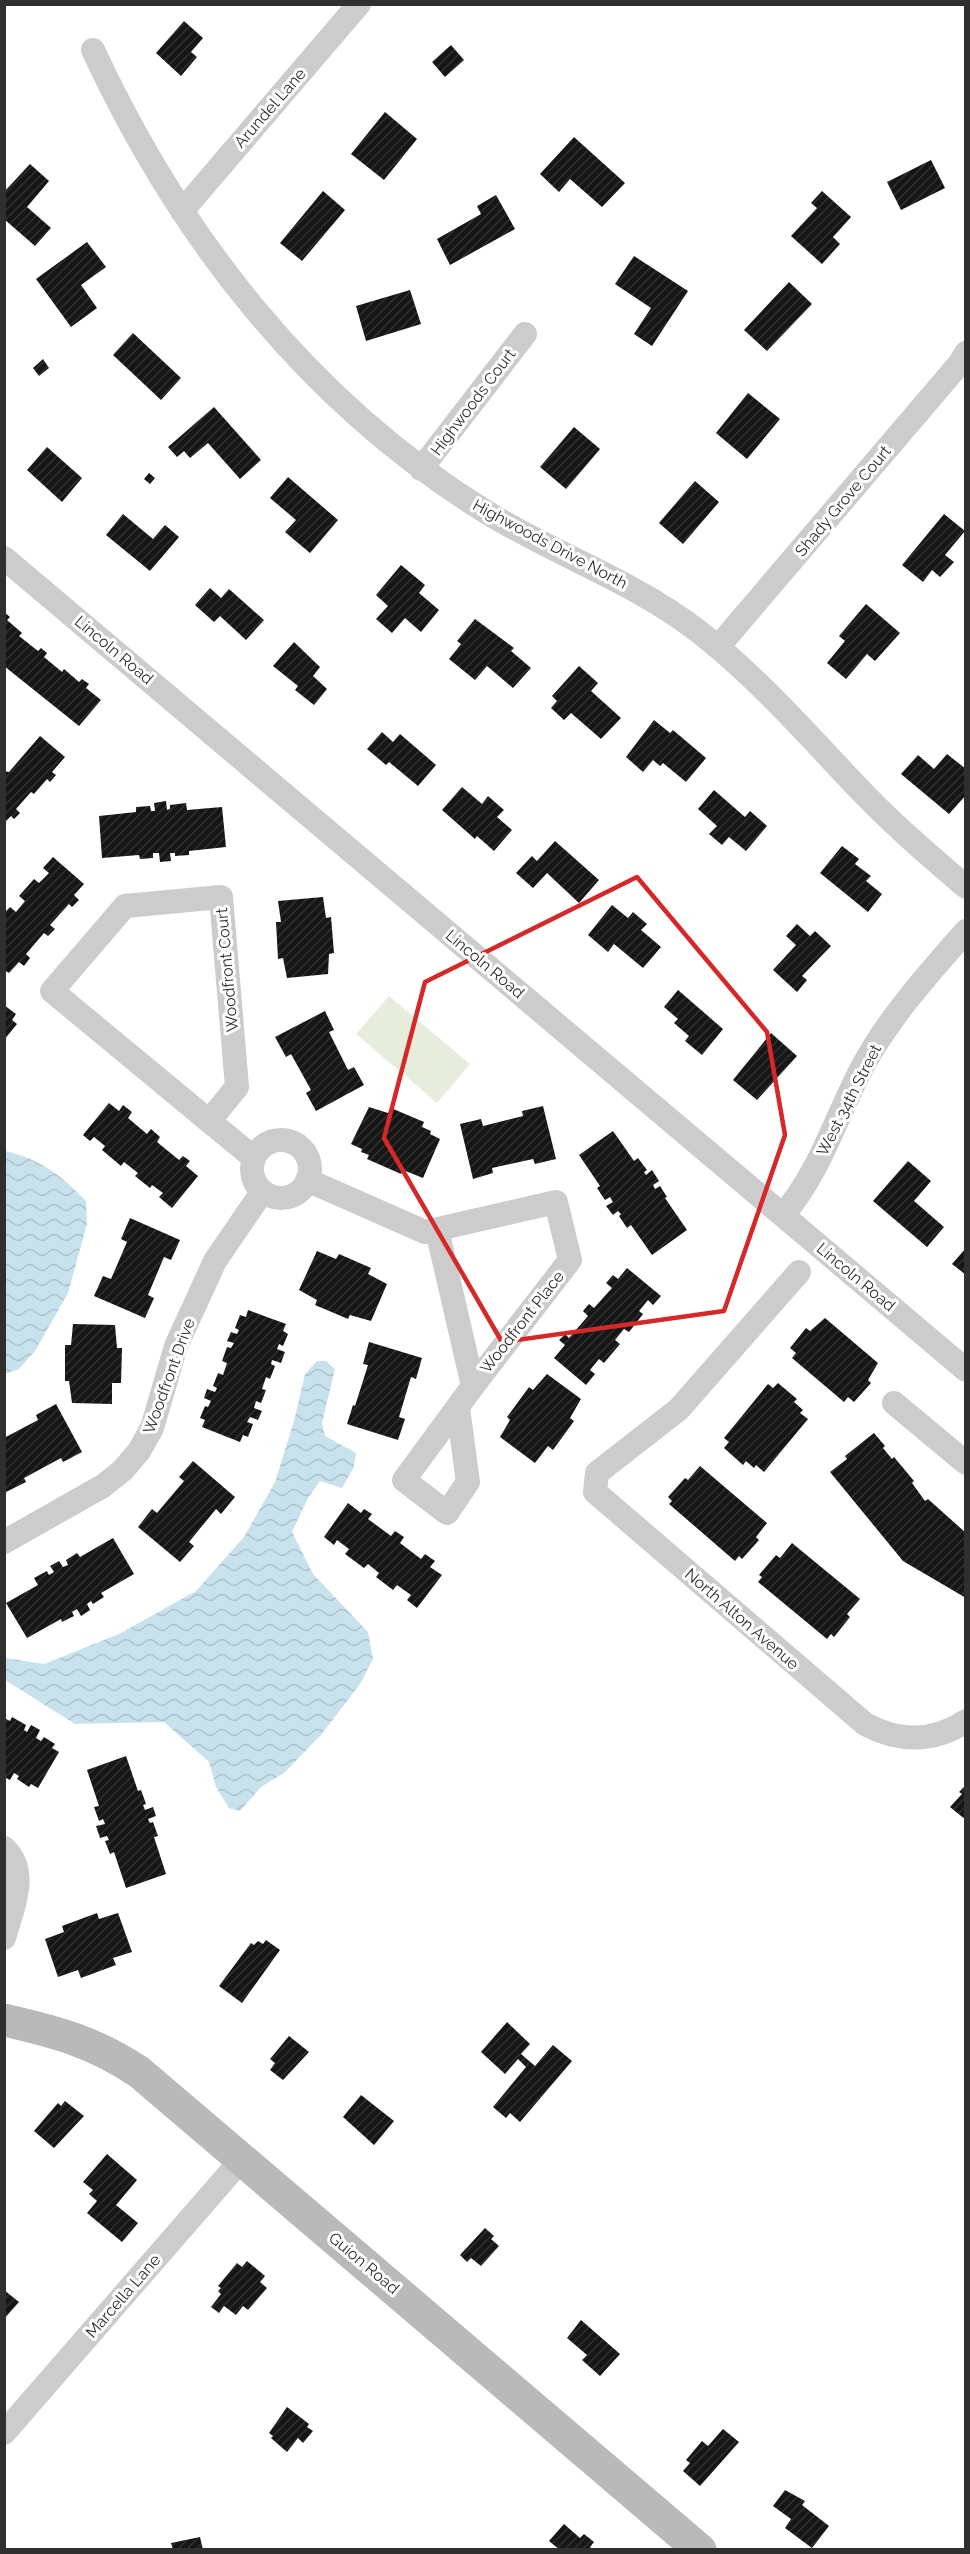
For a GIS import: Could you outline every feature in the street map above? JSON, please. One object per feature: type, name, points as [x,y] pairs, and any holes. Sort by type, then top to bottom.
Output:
[{"type":"street","name":"Arundel Lane","points":[[182,210],[359,4]]},
{"type":"street","name":"Highwoods Drive North","points":[[93,50],[143,148],[182,210],[224,271],[301,364],[356,416],[421,469],[486,512],[647,597],[718,647],[751,676],[893,823],[966,887]]},
{"type":"street","name":"Highwoods Court","points":[[421,469],[525,334]]},
{"type":"street","name":"Shady Grove Court","points":[[718,647],[960,363],[966,353]]},
{"type":"street","name":"Lincoln Road","points":[[4,558],[966,1370]]},
{"type":"street","name":"Woodfront Court","points":[[209,1121],[237,1087],[221,897],[125,906],[52,991],[209,1121],[254,1158]]},
{"type":"street","name":"West 34th Street","points":[[783,1215],[800,1195],[865,1063],[902,1006],[966,931]]},
{"type":"street","points":[[289,1141],[307,1156],[310,1168],[308,1180],[298,1192],[284,1198],[269,1196],[262,1192],[253,1176],[254,1158],[261,1148],[271,1142],[289,1141]]},
{"type":"street","name":"Woodfront Place","points":[[308,1180],[416,1231],[425,1233],[556,1202],[570,1260],[473,1386],[404,1480],[447,1513],[468,1482],[458,1408]]},
{"type":"street","name":"Woodfront Drive","points":[[4,1542],[103,1486],[123,1470],[139,1451],[152,1428],[176,1346],[215,1261],[262,1192]]},
{"type":"street","name":"Woodfront Place","points":[[437,1230],[473,1386]]},
{"type":"street","name":"North Alton Avenue","points":[[799,1272],[679,1409],[597,1473],[595,1492],[854,1716],[883,1733],[915,1738],[945,1732],[966,1721]]},
{"type":"street","points":[[894,1403],[966,1463]]},
{"type":"street","points":[[4,1938],[18,1890],[9,1860]]},
{"type":"street","name":"Guion Road","points":[[4,2020],[98,2046],[140,2072],[700,2550]]},
{"type":"street","name":"Marcella Lane","points":[[4,2433],[242,2159]]},
{"type":"highlighted area","points":[[637,877],[767,1032],[785,1135],[724,1311],[502,1342],[384,1138],[425,982]]},
{"type":"green space","points":[[389,996],[470,1064],[437,1103],[356,1034]]},
{"type":"water","points":[[5,1151],[39,1163],[68,1183],[86,1201],[87,1224],[68,1293],[35,1351],[19,1369],[5,1374]]},
{"type":"water","points":[[317,1361],[326,1361],[335,1369],[322,1423],[325,1436],[356,1453],[354,1467],[342,1488],[320,1481],[308,1498],[292,1532],[313,1574],[368,1632],[373,1659],[360,1684],[321,1735],[284,1773],[261,1787],[240,1811],[229,1808],[216,1787],[209,1762],[164,1722],[75,1724],[5,1680],[5,1658],[44,1664],[119,1634],[196,1591],[244,1537],[275,1482],[294,1421],[305,1374]]},
{"type":"building","points":[[184,21],[203,38],[191,52],[197,57],[181,76],[156,53]]},
{"type":"building","points":[[451,45],[464,60],[445,77],[432,62]]},
{"type":"building","points":[[385,112],[417,139],[384,180],[351,154]]},
{"type":"building","points":[[574,137],[625,183],[602,207],[570,179],[559,192],[540,174]]},
{"type":"building","points":[[931,160],[945,188],[901,210],[887,182]]},
{"type":"building","points":[[30,164],[49,181],[27,207],[51,228],[35,246],[4,219],[4,192]]},
{"type":"building","points":[[323,191],[345,210],[302,261],[280,243]]},
{"type":"building","points":[[822,191],[851,217],[833,237],[840,244],[822,264],[791,236],[817,208],[811,203]]},
{"type":"building","points":[[496,195],[515,229],[450,265],[437,239],[481,214],[477,206]]},
{"type":"building","points":[[87,242],[106,267],[81,285],[97,308],[71,327],[36,279]]},
{"type":"building","points":[[634,256],[688,291],[652,346],[634,334],[651,308],[615,284]]},
{"type":"building","points":[[789,282],[812,304],[767,351],[744,330]]},
{"type":"building","points":[[410,290],[421,324],[366,341],[356,306]]},
{"type":"building","points":[[133,333],[181,378],[161,400],[113,355]]},
{"type":"building","points":[[43,359],[49,368],[39,376],[33,368]]},
{"type":"building","points":[[748,393],[780,419],[747,459],[716,433]]},
{"type":"building","points":[[214,407],[261,460],[240,479],[208,443],[190,458],[184,451],[177,457],[168,447]]},
{"type":"building","points":[[574,427],[600,449],[566,489],[540,467]]},
{"type":"building","points":[[47,447],[82,478],[62,502],[27,470]]},
{"type":"building","points":[[149,473],[155,478],[150,484],[144,479]]},
{"type":"building","points":[[288,477],[338,520],[310,553],[285,532],[296,520],[270,498]]},
{"type":"building","points":[[695,481],[719,502],[683,544],[659,523]]},
{"type":"building","points":[[123,514],[153,539],[165,525],[179,537],[150,571],[106,535]]},
{"type":"building","points":[[944,514],[965,531],[945,555],[954,562],[940,577],[932,570],[923,582],[902,565]]},
{"type":"building","points":[[401,565],[425,585],[419,593],[439,610],[421,632],[405,618],[392,633],[376,619],[388,606],[376,595]]},
{"type":"building","points":[[210,588],[221,598],[229,589],[264,620],[246,640],[220,616],[214,622],[195,605]]},
{"type":"building","points":[[866,604],[900,633],[875,661],[867,654],[846,679],[827,663],[845,641],[839,636]]},
{"type":"building","points":[[4,612],[10,617],[7,620],[22,633],[19,636],[38,651],[41,648],[47,653],[44,657],[62,672],[64,669],[79,682],[82,679],[89,684],[86,688],[101,700],[79,726],[4,666]]},
{"type":"building","points":[[475,619],[514,648],[511,651],[531,668],[513,688],[487,666],[475,680],[449,659],[461,644],[457,641]]},
{"type":"building","points":[[294,642],[320,667],[313,676],[327,689],[314,705],[295,690],[298,686],[273,666]]},
{"type":"building","points":[[579,666],[598,683],[591,691],[621,718],[601,739],[571,713],[564,720],[551,708],[557,701],[552,696]]},
{"type":"building","points":[[654,720],[670,733],[673,730],[706,758],[686,782],[663,763],[660,766],[653,760],[643,772],[626,757]]},
{"type":"building","points":[[382,732],[393,742],[400,734],[436,765],[418,786],[389,762],[386,765],[367,749]]},
{"type":"building","points":[[40,736],[65,757],[52,772],[56,775],[50,782],[47,779],[34,794],[31,792],[16,809],[20,813],[14,819],[11,816],[4,823],[4,771],[9,772]]},
{"type":"building","points":[[947,754],[966,769],[966,795],[949,814],[901,774],[918,755],[934,769]]},
{"type":"building","points":[[462,787],[482,804],[488,796],[504,810],[497,817],[512,830],[494,851],[477,836],[475,839],[442,810]]},
{"type":"building","points":[[714,790],[745,817],[750,811],[767,826],[746,851],[729,837],[722,845],[709,834],[717,826],[698,809]]},
{"type":"building","points":[[166,801],[167,810],[170,809],[170,805],[186,803],[187,810],[222,807],[226,847],[189,851],[189,855],[175,856],[175,853],[170,853],[171,861],[160,862],[159,853],[153,853],[153,858],[140,859],[139,855],[102,858],[99,816],[136,812],[136,807],[150,806],[151,811],[155,811],[154,803]]},
{"type":"building","points":[[555,841],[599,880],[579,903],[547,873],[533,888],[516,873],[532,856],[537,861]]},
{"type":"building","points":[[842,846],[859,859],[855,864],[871,876],[866,881],[882,894],[868,912],[820,873]]},
{"type":"building","points":[[53,857],[84,884],[74,895],[79,900],[72,907],[69,904],[50,925],[55,929],[48,936],[44,933],[26,954],[30,958],[24,966],[19,962],[9,973],[4,970],[4,913],[10,907],[16,912],[25,901],[19,896],[34,879],[39,883],[49,873],[43,868]]},
{"type":"building","points":[[323,897],[326,918],[331,917],[334,953],[329,954],[328,974],[287,978],[283,958],[278,959],[276,922],[281,922],[278,901]]},
{"type":"building","points":[[612,905],[628,918],[633,912],[647,924],[641,930],[661,947],[643,968],[614,944],[608,952],[588,935]]},
{"type":"building","points":[[797,924],[810,936],[815,931],[831,946],[802,976],[807,980],[797,992],[773,970],[796,945],[786,936]]},
{"type":"building","points":[[678,990],[723,1029],[702,1055],[685,1041],[689,1036],[674,1023],[678,1019],[664,1007]]},
{"type":"building","points":[[4,1005],[16,1014],[12,1020],[17,1024],[4,1040]]},
{"type":"building","points":[[325,1011],[334,1030],[329,1032],[348,1070],[354,1067],[364,1085],[316,1111],[306,1093],[311,1090],[291,1054],[286,1057],[275,1037]]},
{"type":"building","points":[[771,1033],[797,1056],[757,1100],[733,1080]]},
{"type":"building","points":[[109,1103],[119,1111],[123,1105],[132,1112],[128,1118],[147,1134],[151,1129],[160,1137],[157,1142],[179,1160],[183,1156],[190,1161],[186,1166],[198,1176],[172,1208],[159,1197],[163,1193],[152,1185],[150,1188],[135,1176],[138,1173],[124,1162],[121,1166],[102,1150],[105,1146],[94,1137],[90,1141],[83,1135]]},
{"type":"building","points":[[543,1106],[556,1159],[535,1164],[533,1159],[492,1168],[493,1173],[473,1179],[460,1124],[481,1119],[483,1126],[523,1116],[522,1111]]},
{"type":"building","points":[[369,1107],[388,1113],[391,1108],[424,1122],[422,1127],[440,1139],[423,1178],[403,1170],[401,1174],[367,1159],[369,1155],[351,1144]]},
{"type":"building","points":[[613,1131],[634,1161],[638,1158],[647,1170],[644,1172],[646,1175],[652,1170],[659,1181],[653,1185],[655,1189],[660,1186],[667,1197],[665,1198],[687,1230],[652,1255],[631,1225],[627,1228],[619,1216],[621,1214],[618,1211],[613,1215],[606,1206],[613,1202],[610,1197],[605,1200],[597,1188],[600,1186],[579,1155]]},
{"type":"building","points":[[908,1161],[931,1181],[914,1201],[944,1227],[927,1247],[873,1201]]},
{"type":"building","points":[[130,1218],[180,1240],[171,1260],[164,1257],[148,1295],[154,1298],[145,1318],[94,1296],[103,1276],[111,1279],[127,1242],[121,1239]]},
{"type":"building","points":[[966,1248],[966,1275],[952,1264]]},
{"type":"building","points":[[317,1251],[336,1259],[339,1254],[371,1268],[368,1274],[387,1284],[371,1321],[350,1315],[348,1319],[315,1305],[317,1300],[299,1290]]},
{"type":"building","points":[[627,1268],[661,1296],[653,1305],[648,1300],[639,1311],[643,1314],[629,1332],[624,1329],[615,1340],[620,1344],[604,1363],[599,1359],[590,1370],[595,1374],[586,1385],[554,1358],[565,1345],[559,1340],[565,1334],[569,1338],[588,1316],[583,1311],[589,1304],[594,1308],[612,1288],[606,1283],[613,1275],[618,1279]]},
{"type":"building","points":[[248,1310],[286,1324],[283,1331],[288,1334],[283,1346],[279,1344],[277,1349],[285,1352],[281,1363],[272,1360],[271,1364],[275,1366],[270,1379],[266,1377],[262,1389],[266,1390],[261,1403],[256,1401],[254,1408],[262,1411],[258,1420],[250,1417],[247,1422],[253,1424],[248,1437],[243,1435],[240,1442],[202,1427],[205,1420],[200,1418],[205,1406],[208,1407],[211,1401],[204,1398],[207,1389],[215,1392],[217,1388],[213,1386],[218,1373],[223,1375],[227,1363],[222,1361],[227,1347],[231,1348],[234,1343],[227,1341],[231,1332],[237,1334],[239,1330],[235,1328],[240,1315],[246,1317]]},
{"type":"building","points":[[825,1318],[878,1363],[868,1380],[871,1383],[854,1402],[848,1397],[844,1402],[792,1358],[796,1353],[790,1348],[806,1328],[810,1331]]},
{"type":"building","points":[[73,1324],[115,1325],[117,1348],[122,1348],[121,1383],[112,1383],[112,1404],[72,1403],[69,1381],[65,1381],[65,1345],[71,1345]]},
{"type":"building","points":[[369,1342],[422,1358],[416,1379],[411,1377],[399,1417],[405,1419],[398,1440],[347,1424],[368,1365],[363,1364]]},
{"type":"building","points":[[547,1374],[581,1399],[570,1418],[574,1421],[553,1450],[548,1446],[535,1463],[500,1437],[510,1420],[507,1417],[529,1387],[533,1390]]},
{"type":"building","points":[[778,1383],[797,1399],[794,1402],[803,1410],[800,1413],[808,1419],[764,1472],[756,1465],[754,1468],[746,1461],[743,1465],[724,1448],[729,1442],[724,1438],[768,1384],[773,1388]]},
{"type":"building","points":[[56,1404],[82,1452],[63,1462],[61,1458],[24,1478],[26,1482],[6,1492],[4,1489],[4,1438],[38,1420],[36,1415]]},
{"type":"building","points":[[874,1433],[892,1459],[894,1457],[914,1481],[912,1483],[925,1501],[928,1499],[966,1533],[966,1598],[903,1561],[830,1472],[847,1459],[845,1456]]},
{"type":"building","points":[[193,1461],[235,1497],[221,1514],[216,1509],[189,1542],[194,1546],[180,1562],[138,1527],[152,1509],[157,1513],[184,1481],[179,1477]]},
{"type":"building","points":[[700,1466],[767,1523],[756,1537],[759,1540],[742,1559],[739,1556],[735,1561],[669,1504],[672,1501],[668,1497],[685,1478],[688,1480]]},
{"type":"building","points":[[348,1503],[361,1513],[364,1509],[372,1514],[368,1519],[391,1536],[395,1531],[404,1537],[400,1543],[421,1559],[425,1554],[435,1561],[430,1567],[442,1575],[417,1608],[407,1600],[411,1595],[397,1585],[393,1590],[376,1577],[379,1573],[368,1564],[364,1568],[345,1554],[349,1549],[337,1540],[334,1545],[324,1537]]},
{"type":"building","points":[[113,1538],[134,1574],[101,1593],[104,1597],[93,1604],[91,1601],[87,1604],[90,1610],[81,1616],[77,1609],[72,1612],[74,1616],[62,1622],[61,1619],[27,1638],[6,1603],[38,1585],[34,1578],[47,1571],[49,1575],[54,1572],[50,1566],[59,1561],[63,1567],[68,1565],[66,1560],[77,1553],[80,1557]]},
{"type":"building","points":[[792,1543],[860,1599],[847,1614],[850,1617],[834,1637],[831,1634],[827,1639],[758,1582],[762,1577],[759,1575],[776,1555],[780,1558]]},
{"type":"building","points":[[12,1717],[26,1725],[24,1730],[27,1732],[31,1725],[40,1730],[36,1738],[41,1741],[44,1737],[55,1744],[52,1748],[59,1752],[38,1788],[31,1784],[29,1787],[17,1779],[19,1776],[14,1773],[10,1780],[4,1777],[4,1718],[10,1721]]},
{"type":"building","points":[[126,1756],[138,1791],[141,1790],[145,1801],[146,1804],[143,1805],[145,1810],[153,1807],[156,1816],[148,1819],[150,1823],[153,1822],[158,1836],[154,1837],[166,1874],[126,1888],[114,1852],[110,1854],[105,1841],[109,1840],[107,1836],[100,1838],[96,1826],[105,1824],[103,1819],[99,1821],[94,1807],[99,1806],[87,1770]]},
{"type":"building","points":[[966,1785],[966,1820],[950,1807],[962,1794],[959,1792]]},
{"type":"building","points":[[97,1913],[99,1919],[118,1913],[132,1952],[113,1958],[116,1965],[81,1978],[78,1970],[58,1977],[45,1939],[64,1932],[62,1926]]},
{"type":"building","points":[[266,1940],[280,1950],[242,2003],[219,1986],[251,1943],[254,1945],[258,1941],[263,1944]]},
{"type":"building","points":[[507,2022],[530,2044],[521,2054],[535,2066],[553,2045],[572,2061],[520,2122],[510,2113],[506,2118],[493,2107],[526,2067],[518,2059],[505,2074],[481,2052]]},
{"type":"building","points":[[289,2036],[309,2052],[283,2080],[270,2070],[275,2063],[270,2059]]},
{"type":"building","points":[[361,2095],[394,2121],[374,2145],[343,2117]]},
{"type":"building","points":[[65,2101],[84,2116],[54,2148],[34,2131],[58,2103],[61,2106]]},
{"type":"building","points":[[107,2154],[137,2180],[116,2205],[138,2223],[122,2242],[87,2213],[97,2201],[89,2194],[93,2190],[83,2182]]},
{"type":"building","points":[[485,2228],[494,2236],[491,2239],[499,2246],[481,2266],[471,2258],[467,2262],[460,2255]]},
{"type":"building","points":[[247,2261],[265,2276],[260,2282],[267,2288],[248,2310],[243,2306],[236,2315],[224,2306],[219,2313],[211,2307],[221,2294],[218,2291],[221,2288],[218,2286],[237,2263],[242,2267]]},
{"type":"building","points":[[4,2290],[19,2302],[4,2319]]},
{"type":"building","points":[[581,2320],[620,2354],[600,2376],[582,2360],[587,2355],[567,2338]]},
{"type":"building","points":[[287,2407],[309,2424],[307,2427],[313,2431],[303,2443],[298,2438],[287,2452],[271,2438],[273,2436],[269,2433]]},
{"type":"building","points":[[723,2429],[739,2442],[700,2486],[683,2471],[690,2463],[686,2460],[702,2441],[708,2446]]},
{"type":"building","points":[[785,2490],[805,2501],[802,2505],[829,2526],[812,2548],[785,2528],[791,2519],[773,2506]]},
{"type":"building","points":[[564,2524],[580,2538],[584,2534],[594,2542],[590,2547],[593,2550],[560,2550],[549,2541]]},
{"type":"building","points":[[200,2537],[203,2550],[173,2550],[171,2543]]}]
